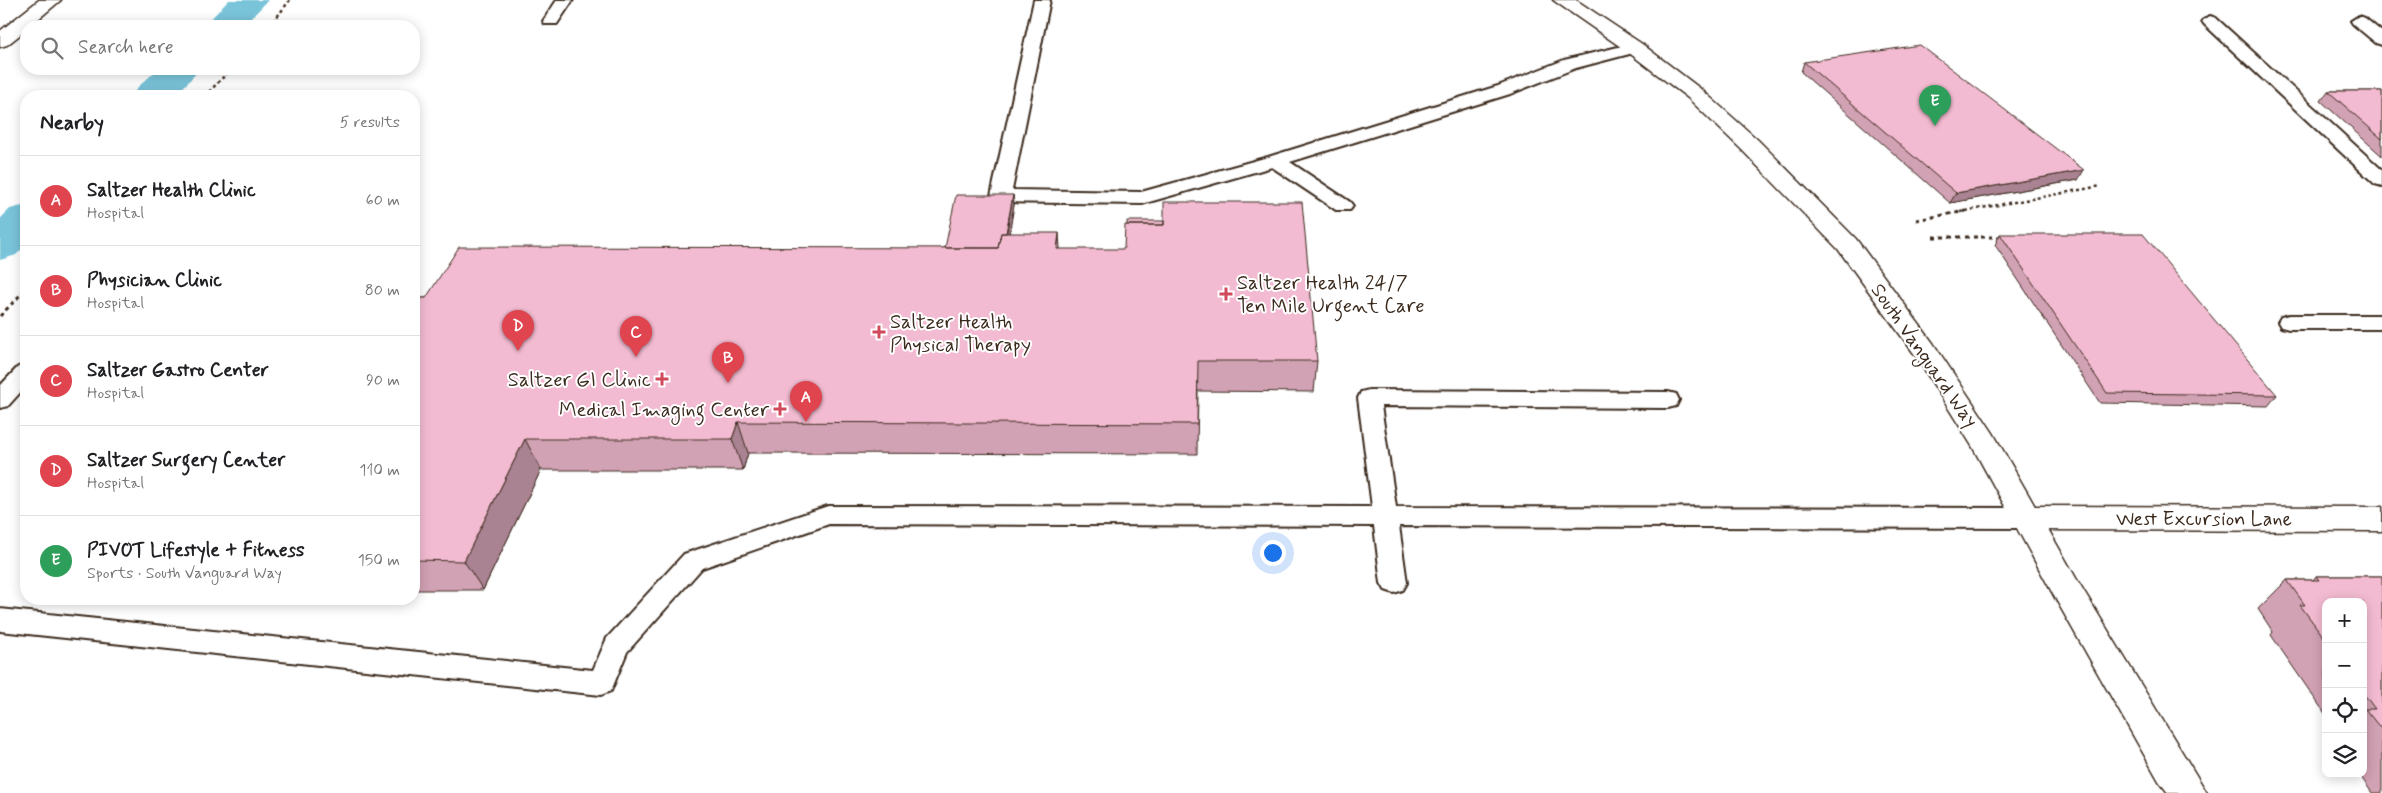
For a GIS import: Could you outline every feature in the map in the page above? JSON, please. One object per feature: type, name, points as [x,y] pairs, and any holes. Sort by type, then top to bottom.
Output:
[{"type":"street","points":[[26,20],[51,0]]},
{"type":"street","name":"South Vanguard Way","points":[[1563,0],[1635,48],[1695,94],[1750,145],[1847,244],[1924,349],[1983,440],[2026,518],[2168,762],[2189,793]]},
{"type":"street","points":[[0,41],[20,25]]},
{"type":"street","name":"West Excursion Lane","points":[[2026,518],[2382,519]]},
{"type":"lane","points":[[551,21],[565,0]]},
{"type":"lane","points":[[1042,0],[1001,196],[1142,198],[1275,161],[1504,90],[1570,64],[1635,48]]},
{"type":"lane","points":[[2210,21],[2382,180]]},
{"type":"lane","points":[[2359,21],[2382,40]]},
{"type":"lane","points":[[1275,161],[1343,206]]},
{"type":"lane","points":[[2289,322],[2382,322]]},
{"type":"lane","points":[[0,400],[20,378]]},
{"type":"lane","points":[[1394,583],[1369,398],[1668,400]]},
{"type":"lane","points":[[0,620],[601,682],[616,646],[693,561],[828,515],[2026,518]]},
{"type":"path","points":[[275,20],[290,0]]},
{"type":"path","points":[[211,90],[225,75]]},
{"type":"path","points":[[1916,220],[2101,186]]},
{"type":"path","points":[[1932,237],[2002,237]]},
{"type":"path","points":[[0,316],[20,294]]},
{"type":"building","points":[[1920,45],[2084,170],[1956,193],[1804,62]]},
{"type":"building","points":[[2328,91],[2382,91],[2382,139]]},
{"type":"building","points":[[956,195],[1013,195],[1006,233],[1001,233],[998,248],[945,248]]},
{"type":"building","points":[[1164,202],[1302,202],[1317,361],[1198,361],[1197,424],[738,422],[732,439],[525,439],[464,561],[420,560],[420,298],[426,298],[459,247],[998,248],[1001,233],[1059,233],[1057,249],[1124,249],[1125,225],[1164,225]]},
{"type":"building","points":[[1127,221],[1164,221],[1164,225],[1127,225]]},
{"type":"building","points":[[2000,234],[2143,234],[2277,395],[2107,393]]},
{"type":"building","points":[[2316,576],[2382,576],[2382,730],[2367,711],[2367,709],[2375,709],[2367,698],[2367,598],[2322,598],[2322,635],[2300,605],[2305,605],[2287,580],[2319,580]]},
{"type":"waterway","points":[[229,20],[250,0]]},
{"type":"waterway","points":[[158,90],[174,75]]},
{"type":"waterway","points":[[0,245],[20,225]]},
{"type":"place","name":"PIVOT Lifestyle + Fitness","points":[[1935,126]]},
{"type":"place","name":"Saltzer Health 24/7 Ten Mile Urgent Care","points":[[1226,294]]},
{"type":"place","name":"Saltzer Health Physical Therapy","points":[[879,332]]},
{"type":"place","name":"Saltzer Surgery Center","points":[[518,351]]},
{"type":"place","name":"Saltzer Gastro Center","points":[[636,357]]},
{"type":"place","name":"Saltzer GI Clinic","points":[[662,379]]},
{"type":"place","name":"Physician Clinic","points":[[728,383]]},
{"type":"place","name":"Medical Imaging Center","points":[[780,409]]},
{"type":"place","name":"Saltzer Health Clinic","points":[[806,422]]}]
